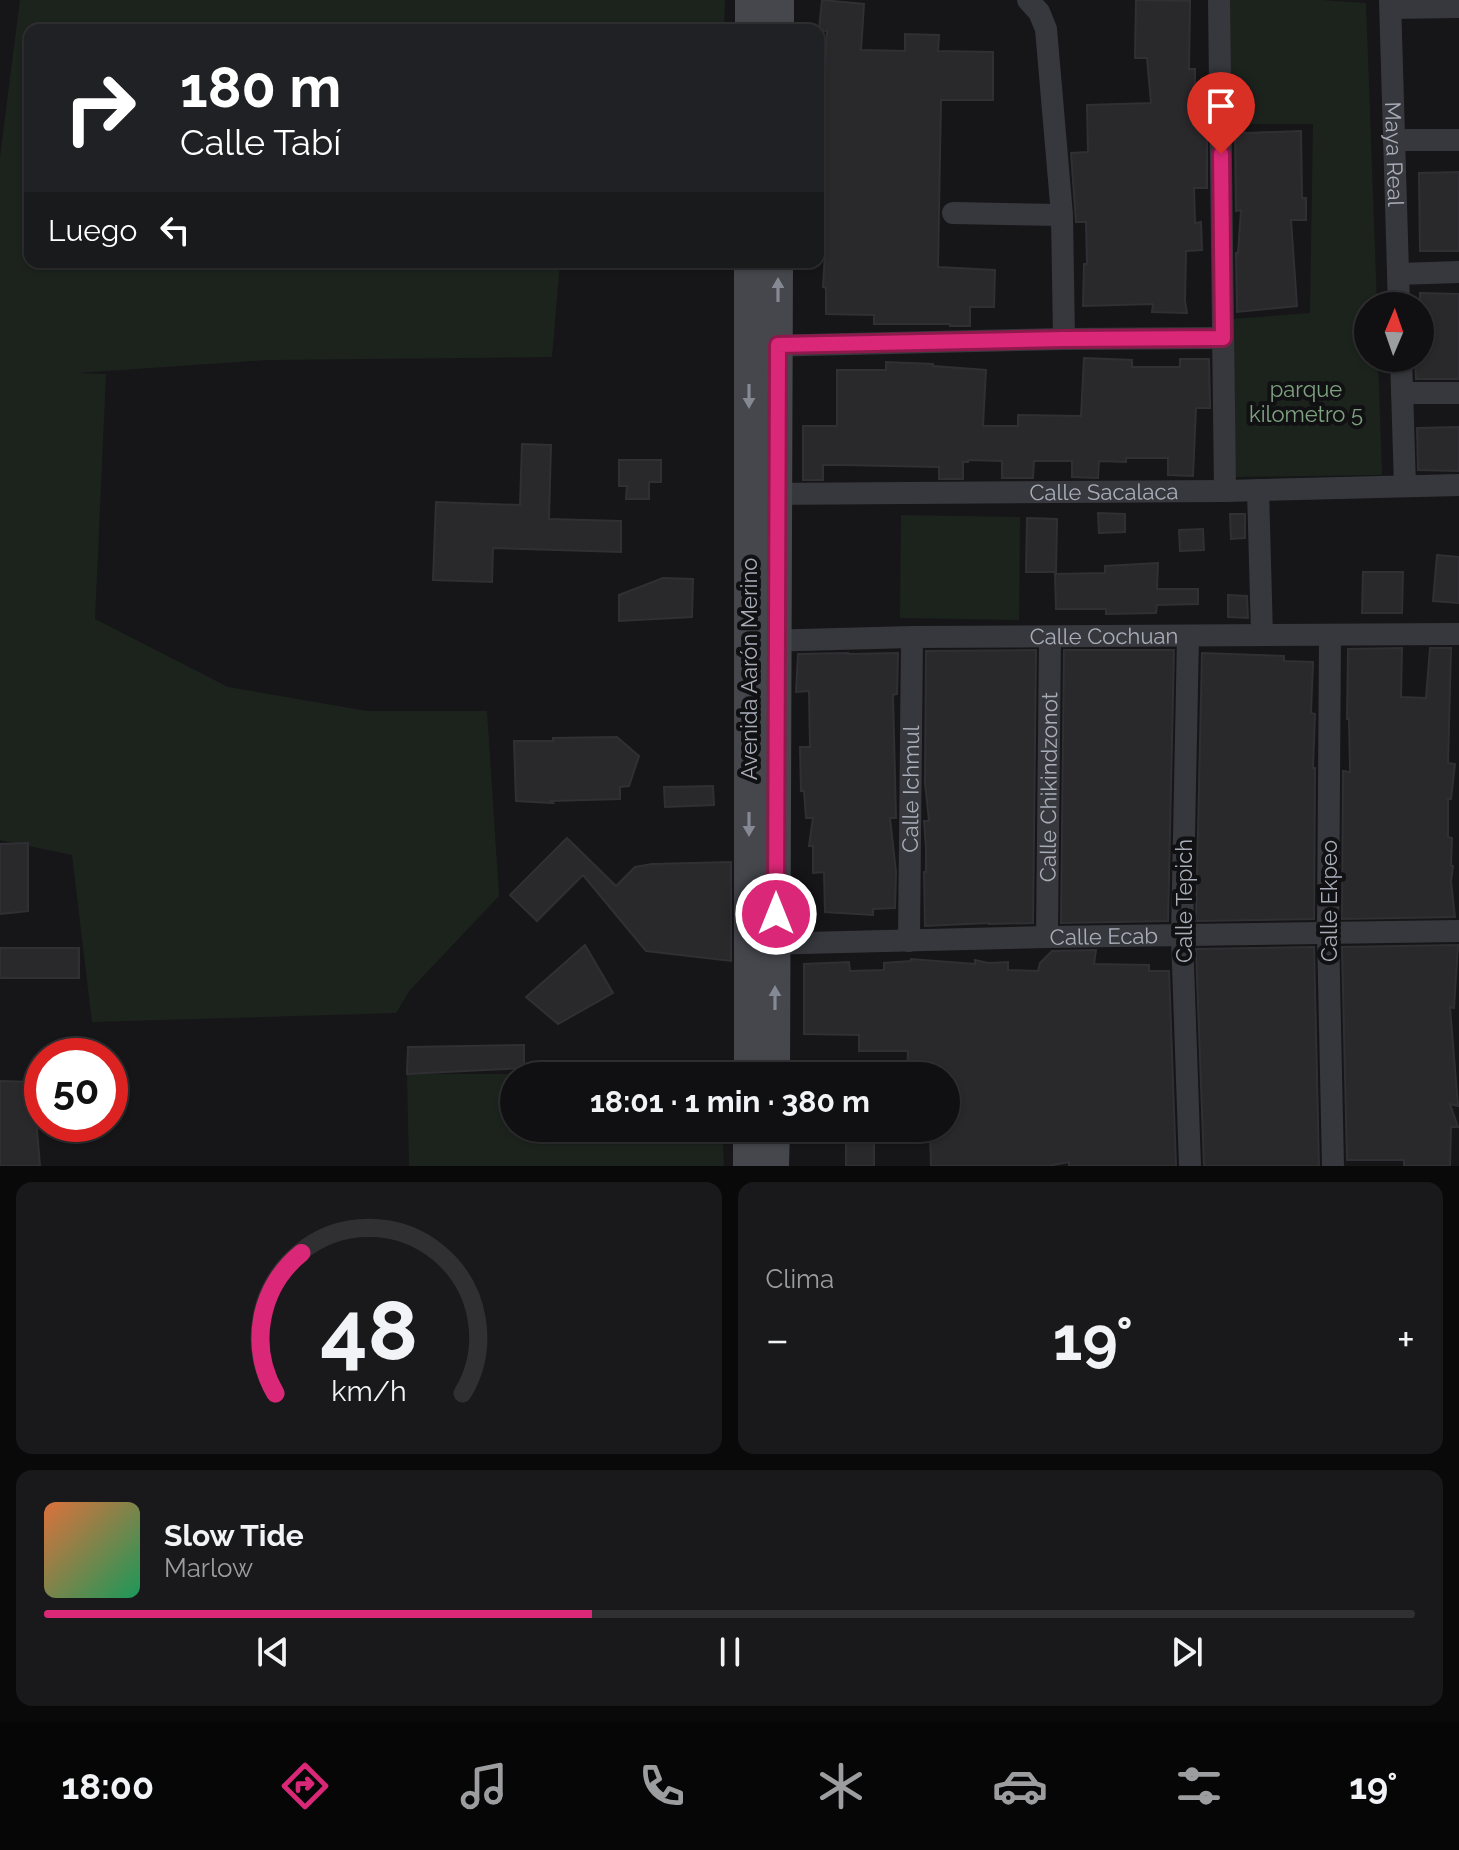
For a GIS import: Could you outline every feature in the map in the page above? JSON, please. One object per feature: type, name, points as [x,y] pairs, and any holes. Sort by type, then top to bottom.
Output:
[{"type":"main road","points":[[750,0],[750,24]]},
{"type":"main road","points":[[779,0],[779,24]]},
{"type":"main road","name":"Avenida Aarón Merino","points":[[750,268],[764,346]]},
{"type":"main road","name":"Avenida Aarón Merino","points":[[750,1062],[762,944],[764,346],[777,268]]},
{"type":"main road","name":"Avenida Aarón Merino","points":[[762,944],[774,1062]]},
{"type":"main road","points":[[748,1142],[748,1166]]},
{"type":"main road","points":[[774,1166],[775,1142]]},
{"type":"street","points":[[1028,0],[1039,12],[1046,29],[1062,215],[1064,339]]},
{"type":"street","points":[[1219,0],[1225,491]]},
{"type":"street","points":[[1390,4],[1459,7]]},
{"type":"street","name":"Maya Real","points":[[1390,4],[1399,292]]},
{"type":"street","points":[[1394,140],[1459,140]]},
{"type":"street","points":[[953,213],[1062,215]]},
{"type":"street","points":[[1398,274],[1459,272]]},
{"type":"street","points":[[764,346],[1223,338]]},
{"type":"street","points":[[1401,372],[1405,486]]},
{"type":"street","points":[[1402,393],[1459,393]]},
{"type":"street","name":"Calle Sacalaca","points":[[763,494],[1225,491],[1459,485]]},
{"type":"street","points":[[1258,490],[1262,635]]},
{"type":"street","name":"Calle Cochuan","points":[[763,641],[912,637],[1459,634]]},
{"type":"street","name":"Calle Ekpeo","points":[[1330,635],[1328,933],[1333,1166]]},
{"type":"street","name":"Calle Tepich","points":[[1188,636],[1182,936],[1190,1166]]},
{"type":"street","name":"Calle Ichmul","points":[[909,941],[912,637]]},
{"type":"street","name":"Calle Chikindzonot","points":[[1047,937],[1050,637]]},
{"type":"street","name":"Calle Ecab","points":[[762,944],[1459,931]]},
{"type":"green space","points":[[20,0],[725,0],[724,24],[24,24],[24,268],[559,268],[552,357],[268,360],[77,373],[106,374],[95,619],[228,687],[367,711],[487,711],[499,896],[410,990],[396,1013],[92,1022],[72,855],[0,840],[0,157]]},
{"type":"green space","name":"parque kilometro 5","points":[[1228,0],[1366,3],[1376,292],[1354,292],[1354,372],[1378,372],[1382,475],[1231,477],[1233,319],[1310,313],[1313,124],[1230,124]]},
{"type":"green space","points":[[901,515],[1020,517],[1019,620],[900,618]]},
{"type":"green space","points":[[407,1074],[500,1074],[500,1142],[723,1142],[724,1166],[409,1166]]},
{"type":"building","points":[[822,0],[864,4],[861,50],[905,51],[905,34],[939,35],[938,51],[993,52],[993,100],[941,100],[938,267],[995,270],[994,307],[970,307],[970,326],[874,324],[874,315],[826,314],[826,288],[823,287],[827,31],[824,31],[824,24],[820,24]]},
{"type":"building","points":[[1136,0],[1190,1],[1189,69],[1195,69],[1195,96],[1201,96],[1200,130],[1207,130],[1207,188],[1194,188],[1195,223],[1201,222],[1202,250],[1186,251],[1187,313],[1152,312],[1153,304],[1083,306],[1084,264],[1087,264],[1086,222],[1076,222],[1071,153],[1088,152],[1087,105],[1151,103],[1147,58],[1135,58]]},
{"type":"building","points":[[1235,131],[1301,131],[1302,198],[1306,198],[1306,220],[1291,220],[1297,306],[1237,312],[1236,253],[1241,210],[1236,211]]},
{"type":"building","points":[[1459,172],[1459,251],[1420,251],[1419,173]]},
{"type":"building","points":[[1434,293],[1459,294],[1459,379],[1416,379],[1416,372],[1434,372]]},
{"type":"building","points":[[1084,358],[1132,360],[1132,367],[1180,367],[1180,359],[1209,359],[1210,408],[1196,408],[1193,476],[1168,475],[1168,458],[1126,458],[1126,462],[1099,461],[1098,478],[1072,477],[1072,461],[1034,461],[1033,478],[1002,478],[1002,461],[968,460],[963,462],[963,479],[939,479],[939,467],[823,465],[823,480],[803,480],[803,426],[837,426],[837,370],[886,370],[886,362],[986,370],[983,426],[1018,426],[1018,415],[1081,416]]},
{"type":"building","points":[[1459,427],[1459,471],[1418,470],[1417,428]]},
{"type":"building","points":[[522,444],[551,445],[549,519],[621,521],[621,552],[493,548],[492,582],[433,580],[436,502],[520,505]]},
{"type":"building","points":[[619,460],[661,460],[661,482],[649,482],[649,499],[626,499],[627,486],[619,486]]},
{"type":"building","points":[[1098,513],[1125,514],[1125,532],[1099,533]]},
{"type":"building","points":[[1230,514],[1245,514],[1245,538],[1231,539]]},
{"type":"building","points":[[1027,518],[1057,519],[1056,572],[1026,572]]},
{"type":"building","points":[[1203,529],[1204,550],[1180,551],[1179,530]]},
{"type":"building","points":[[1437,555],[1459,557],[1459,603],[1433,601]]},
{"type":"building","points":[[1158,563],[1157,589],[1198,589],[1198,604],[1157,605],[1156,613],[1106,614],[1106,609],[1056,609],[1055,574],[1105,573],[1105,566]]},
{"type":"building","points":[[1363,572],[1403,572],[1402,613],[1362,613]]},
{"type":"building","points":[[663,578],[693,579],[692,617],[619,621],[619,595]]},
{"type":"building","points":[[1228,595],[1247,596],[1248,618],[1228,617]]},
{"type":"building","points":[[1402,648],[1401,697],[1426,698],[1430,648],[1451,648],[1448,763],[1455,764],[1451,799],[1448,799],[1448,837],[1452,838],[1451,881],[1455,917],[1342,919],[1343,771],[1350,772],[1348,649]]},
{"type":"building","points":[[1036,650],[1033,923],[925,926],[924,821],[929,821],[925,783],[926,651]]},
{"type":"building","points":[[1064,650],[1174,650],[1168,921],[1061,923]]},
{"type":"building","points":[[898,653],[897,694],[893,695],[896,818],[890,818],[896,872],[895,908],[873,909],[873,915],[825,912],[824,872],[813,873],[813,846],[809,846],[813,818],[806,818],[804,791],[801,791],[800,747],[810,747],[809,691],[796,692],[798,654]]},
{"type":"building","points":[[1202,653],[1284,656],[1284,661],[1313,662],[1314,919],[1196,921]]},
{"type":"building","points":[[617,737],[639,756],[629,786],[620,787],[620,799],[551,801],[553,803],[516,801],[514,741]]},
{"type":"building","points":[[713,786],[714,805],[665,807],[664,787]]},
{"type":"building","points":[[567,838],[616,886],[635,867],[731,862],[731,961],[646,951],[583,875],[537,921],[510,895]]},
{"type":"building","points":[[28,843],[28,911],[0,914],[0,844]]},
{"type":"building","points":[[585,945],[613,993],[558,1024],[526,997]]},
{"type":"building","points":[[1458,945],[1454,1008],[1450,1007],[1458,1106],[1450,1104],[1458,1127],[1451,1127],[1450,1166],[1404,1166],[1404,1160],[1347,1160],[1342,947]]},
{"type":"building","points":[[1314,947],[1319,1166],[1204,1166],[1196,949]]},
{"type":"building","points":[[0,948],[79,948],[79,978],[0,978]]},
{"type":"building","points":[[1096,950],[1094,964],[1149,965],[1149,971],[1169,971],[1176,1166],[1069,1166],[1069,1162],[1048,1166],[931,1166],[930,1142],[960,1142],[960,1062],[908,1062],[908,1051],[859,1051],[859,1035],[804,1034],[804,964],[849,962],[850,971],[884,970],[884,963],[911,959],[975,964],[975,960],[1008,962],[1008,970],[1038,971],[1040,963],[1052,951]]},
{"type":"building","points":[[524,1045],[524,1062],[500,1062],[500,1069],[407,1074],[408,1047]]},
{"type":"building","points":[[0,1081],[24,1082],[24,1142],[38,1142],[40,1166],[0,1166]]},
{"type":"building","points":[[846,1142],[874,1142],[874,1166],[846,1166]]},
{"type":"route","points":[[776,914],[778,345],[1223,338],[1221,154]]}]
